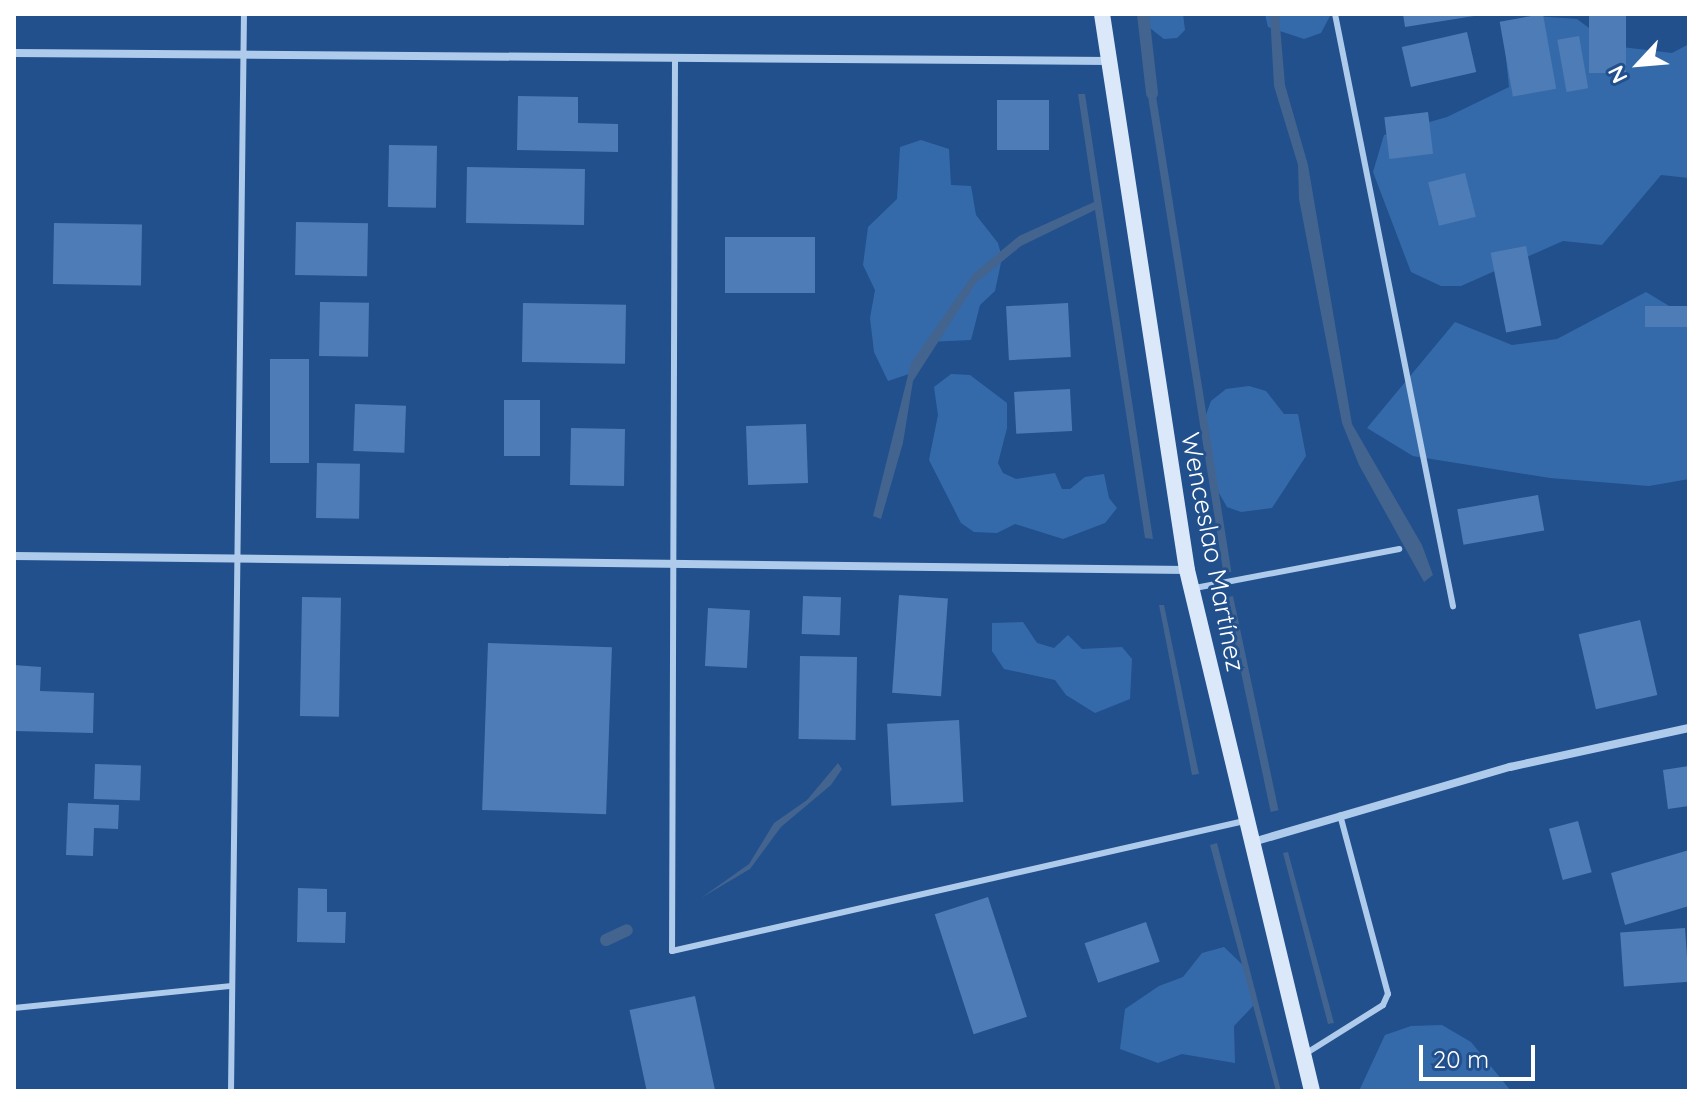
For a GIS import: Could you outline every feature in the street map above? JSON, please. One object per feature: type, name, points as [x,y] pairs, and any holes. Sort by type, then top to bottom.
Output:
[{"type":"main road","name":"Wenceslao Martínez","points":[[1102,14],[1187,570],[1249,843],[1312,1091]]},
{"type":"street","points":[[14,53],[1109,61]]},
{"type":"street","points":[[14,556],[1187,570]]},
{"type":"street","points":[[1249,843],[1340,813],[1544,759],[1689,728]]},
{"type":"lane","points":[[231,1091],[244,14]]},
{"type":"lane","points":[[1335,14],[1453,606]]},
{"type":"lane","points":[[675,58],[672,951],[1244,821]]},
{"type":"lane","points":[[1191,588],[1399,549]]},
{"type":"lane","points":[[1302,1056],[1383,1005],[1388,994],[1340,813]]},
{"type":"lane","points":[[14,1008],[232,986]]},
{"type":"shaded area","points":[[1143,14],[1183,14],[1185,30],[1177,38],[1164,39],[1146,25]]},
{"type":"shaded area","points":[[1265,14],[1331,14],[1321,33],[1304,39],[1268,27]]},
{"type":"shaded area","points":[[1270,14],[1279,14],[1285,85],[1308,165],[1352,424],[1422,545],[1433,575],[1424,582],[1359,465],[1342,423],[1299,199],[1298,165],[1274,86]]},
{"type":"shaded area","points":[[1535,16],[1577,19],[1613,46],[1672,53],[1689,44],[1689,178],[1661,175],[1602,245],[1563,241],[1461,286],[1441,286],[1411,272],[1373,172],[1384,135],[1447,117],[1509,87],[1504,39]]},
{"type":"shaded area","points":[[1153,77],[1231,572],[1223,573],[1145,78]]},
{"type":"shaded area","points":[[1078,94],[1085,94],[1153,539],[1145,538],[1095,210],[1021,246],[976,283],[913,381],[903,443],[881,519],[873,516],[911,363],[973,274],[1019,236],[1094,202]]},
{"type":"shaded area","points":[[921,140],[949,149],[951,185],[971,186],[976,215],[998,243],[1002,258],[995,291],[980,305],[971,340],[927,342],[918,371],[888,381],[874,352],[870,318],[875,290],[863,265],[868,227],[897,199],[900,147]]},
{"type":"shaded area","points":[[1646,292],[1689,318],[1689,479],[1649,486],[1550,478],[1413,456],[1367,428],[1455,322],[1512,345],[1557,339]]},
{"type":"shaded area","points":[[951,374],[970,375],[1007,403],[1007,428],[998,463],[1003,473],[1016,479],[1055,473],[1062,489],[1070,489],[1085,477],[1104,474],[1109,498],[1117,508],[1105,523],[1063,539],[1015,524],[997,533],[974,532],[961,523],[929,460],[938,415],[934,387]]},
{"type":"shaded area","points":[[1249,386],[1266,391],[1284,414],[1298,414],[1306,456],[1272,508],[1241,512],[1227,507],[1215,486],[1203,423],[1211,401],[1226,389]]},
{"type":"shaded area","points":[[1233,596],[1279,810],[1271,812],[1225,598]]},
{"type":"shaded area","points":[[1159,605],[1164,605],[1199,774],[1192,775]]},
{"type":"shaded area","points":[[1023,622],[1037,643],[1054,648],[1068,635],[1082,649],[1122,647],[1132,659],[1130,699],[1095,713],[1066,695],[1055,680],[1004,669],[992,651],[992,623]]},
{"type":"shaded area","points":[[838,763],[842,769],[831,785],[781,827],[750,869],[701,898],[749,864],[774,823],[807,800]]},
{"type":"shaded area","points":[[1217,843],[1281,1091],[1276,1091],[1210,845]]},
{"type":"shaded area","points":[[1288,852],[1334,1023],[1328,1024],[1283,853]]},
{"type":"shaded area","points":[[1224,947],[1250,972],[1253,1006],[1234,1026],[1235,1063],[1182,1054],[1158,1063],[1120,1049],[1125,1009],[1159,986],[1183,977],[1202,953]]},
{"type":"shaded area","points":[[1442,1025],[1471,1042],[1511,1091],[1359,1091],[1385,1035],[1411,1026]]},
{"type":"building","points":[[1403,14],[1474,14],[1474,16],[1405,27]]},
{"type":"building","points":[[1543,14],[1556,89],[1513,96],[1500,22]]},
{"type":"building","points":[[1589,14],[1626,14],[1626,73],[1589,73]]},
{"type":"building","points":[[1467,32],[1476,72],[1411,87],[1402,47]]},
{"type":"building","points":[[1579,36],[1588,88],[1567,92],[1557,40]]},
{"type":"building","points":[[518,96],[578,97],[578,123],[618,124],[618,152],[517,150]]},
{"type":"building","points":[[997,100],[1049,100],[1049,150],[997,150]]},
{"type":"building","points":[[1428,112],[1433,154],[1389,159],[1384,117]]},
{"type":"building","points":[[389,145],[437,146],[436,208],[388,207]]},
{"type":"building","points":[[467,167],[585,169],[584,225],[466,223]]},
{"type":"building","points":[[1465,173],[1476,217],[1439,226],[1428,182]]},
{"type":"building","points":[[296,222],[368,223],[367,276],[295,275]]},
{"type":"building","points":[[54,223],[142,225],[141,286],[53,284]]},
{"type":"building","points":[[725,237],[815,237],[815,293],[725,293]]},
{"type":"building","points":[[1526,246],[1541,326],[1506,332],[1491,253]]},
{"type":"building","points":[[320,302],[369,303],[368,357],[319,356]]},
{"type":"building","points":[[523,303],[626,305],[625,364],[522,362]]},
{"type":"building","points":[[1068,303],[1071,357],[1009,360],[1006,306]]},
{"type":"building","points":[[1645,306],[1689,306],[1689,327],[1645,327]]},
{"type":"building","points":[[270,359],[309,359],[309,463],[270,463]]},
{"type":"building","points":[[1070,389],[1072,431],[1016,434],[1014,392]]},
{"type":"building","points":[[504,400],[540,400],[540,456],[504,456]]},
{"type":"building","points":[[355,404],[406,406],[404,453],[353,451]]},
{"type":"building","points":[[806,424],[808,483],[748,485],[746,426]]},
{"type":"building","points":[[571,428],[625,429],[624,486],[570,485]]},
{"type":"building","points":[[317,463],[360,464],[359,519],[316,518]]},
{"type":"building","points":[[1538,495],[1544,530],[1463,545],[1457,509]]},
{"type":"building","points":[[899,595],[948,598],[941,696],[892,693]]},
{"type":"building","points":[[803,596],[841,597],[840,635],[802,634]]},
{"type":"building","points":[[302,597],[341,598],[339,717],[300,716]]},
{"type":"building","points":[[708,608],[750,610],[747,668],[705,666]]},
{"type":"building","points":[[1640,620],[1657,695],[1596,709],[1579,634]]},
{"type":"building","points":[[488,643],[612,647],[606,814],[482,810]]},
{"type":"building","points":[[800,656],[857,657],[856,740],[799,739]]},
{"type":"building","points":[[14,665],[41,667],[40,691],[94,693],[93,733],[14,731]]},
{"type":"building","points":[[959,720],[963,802],[891,806],[887,724]]},
{"type":"building","points":[[95,764],[141,766],[140,801],[94,799]]},
{"type":"building","points":[[1689,766],[1689,806],[1668,809],[1663,770]]},
{"type":"building","points":[[68,803],[119,805],[118,829],[94,828],[93,856],[66,855]]},
{"type":"building","points":[[1578,821],[1592,872],[1563,880],[1549,829]]},
{"type":"building","points":[[1689,850],[1689,906],[1625,925],[1611,873]]},
{"type":"building","points":[[298,888],[327,889],[327,912],[346,912],[345,943],[297,942]]},
{"type":"building","points":[[988,897],[1027,1017],[974,1034],[935,914]]},
{"type":"building","points":[[1146,922],[1160,962],[1098,983],[1085,943]]},
{"type":"building","points":[[1685,928],[1689,982],[1624,986],[1620,933]]},
{"type":"building","points":[[695,996],[715,1089],[647,1091],[629,1010]]},
{"type":"waterway","points":[[1143,14],[1152,93]]},
{"type":"waterway","points":[[606,940],[627,930]]}]
